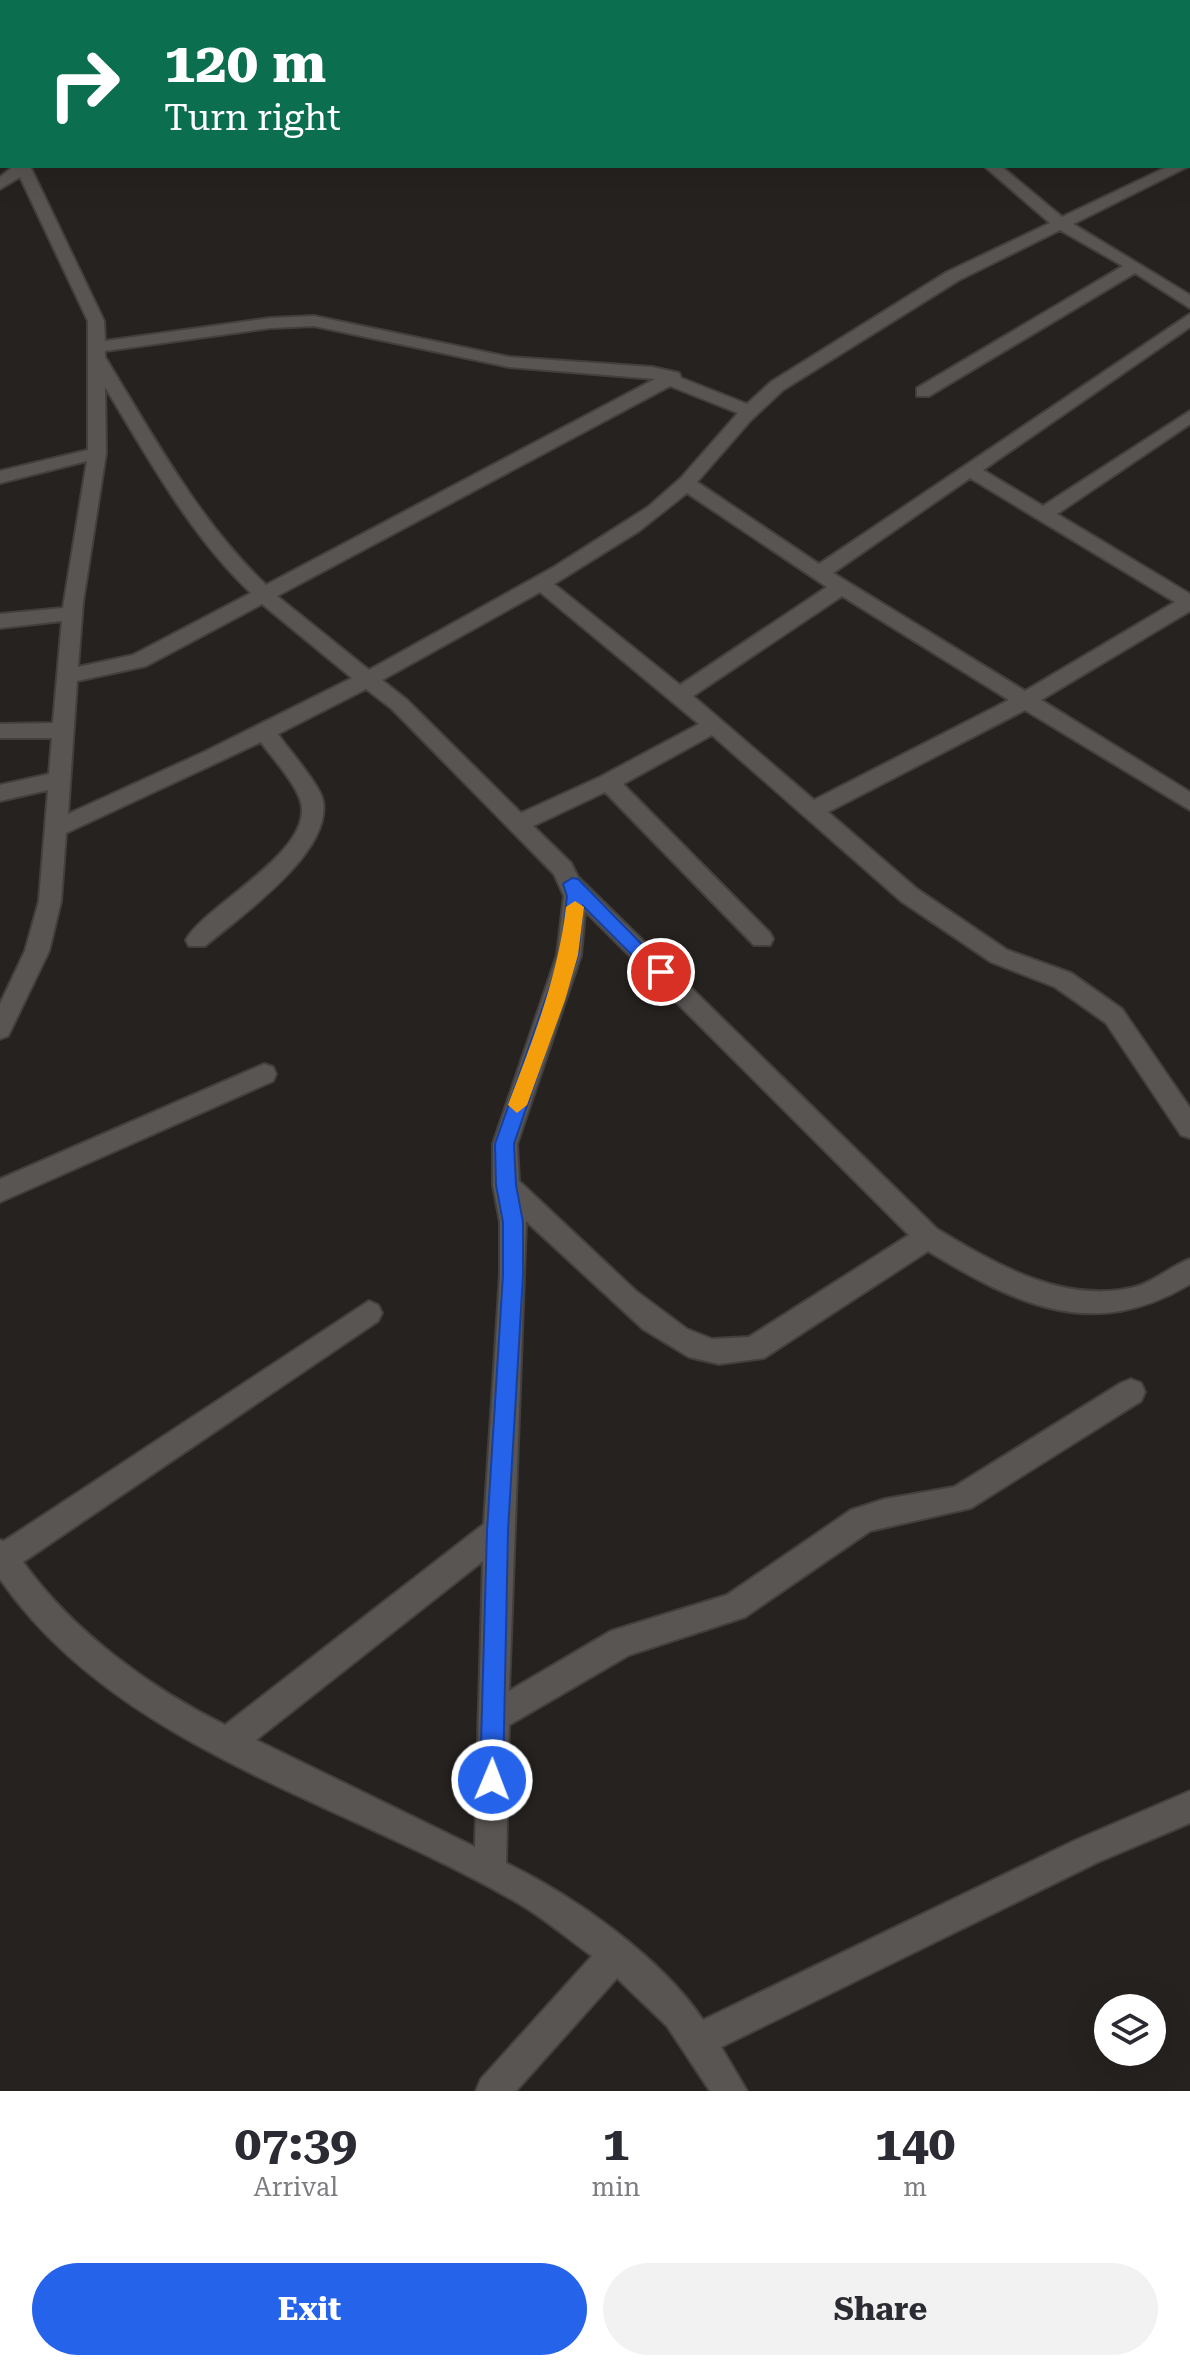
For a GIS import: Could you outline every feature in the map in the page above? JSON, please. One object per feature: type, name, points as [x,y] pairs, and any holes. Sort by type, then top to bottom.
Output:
[{"type":"street","points":[[0,184],[21,168]]},
{"type":"street","points":[[0,1029],[37,951],[50,901],[73,613],[97,453],[96,321],[22,168]]},
{"type":"street","points":[[994,168],[1062,225],[1135,266],[1190,303]]},
{"type":"street","points":[[56,828],[368,680],[541,583],[642,520],[686,483],[749,411],[777,386],[953,276],[1177,168]]},
{"type":"street","points":[[923,392],[1135,266]]},
{"type":"street","points":[[819,573],[1190,319]]},
{"type":"street","points":[[96,352],[270,323],[314,321],[509,362],[629,368],[673,377],[749,411]]},
{"type":"street","points":[[96,352],[187,506],[225,557],[264,595],[399,704],[563,869],[572,884],[928,1237],[959,1256],[1060,1301],[1100,1306],[1138,1299],[1190,1271]]},
{"type":"street","points":[[68,676],[139,661],[673,377]]},
{"type":"street","points":[[1044,514],[1190,416]]},
{"type":"street","points":[[0,477],[97,453]]},
{"type":"street","points":[[812,811],[1024,701],[1190,603],[970,470]]},
{"type":"street","points":[[686,483],[841,587],[1190,802]]},
{"type":"street","points":[[541,583],[679,695],[909,895],[999,956],[1063,980],[1114,1016],[1181,1094],[1190,1128]]},
{"type":"street","points":[[679,695],[841,587]]},
{"type":"street","points":[[0,621],[73,613]]},
{"type":"street","points":[[517,824],[608,782],[713,725]]},
{"type":"street","points":[[0,731],[64,730]]},
{"type":"street","points":[[197,940],[290,858],[309,830],[312,800],[265,731]]},
{"type":"street","points":[[0,793],[60,779]]},
{"type":"street","points":[[608,782],[762,939]]},
{"type":"street","points":[[490,1872],[498,1531],[513,1275],[513,1222],[506,1185],[505,1144],[569,955],[575,896],[572,884]]},
{"type":"street","points":[[0,1191],[264,1074]]},
{"type":"street","points":[[506,1185],[662,1328],[699,1348],[728,1352],[754,1349],[928,1237]]},
{"type":"street","points":[[369,1313],[1,1558],[70,1636],[164,1711],[531,1892],[616,1954],[679,2014],[730,2091]]},
{"type":"street","points":[[492,1718],[622,1642],[735,1607],[861,1520],[881,1512],[934,1507],[961,1498],[1131,1392]]},
{"type":"street","points":[[227,1743],[498,1531]]},
{"type":"street","points":[[697,2041],[1087,1851],[1190,1807]]},
{"type":"street","points":[[493,2091],[616,1954]]},
{"type":"slow traffic","points":[[517,1105],[556,1000],[569,955],[575,907]]},
{"type":"route","points":[[492,1780],[494,1621],[513,1275],[513,1222],[506,1185],[505,1144],[569,955],[575,915],[572,884],[661,972]]}]
